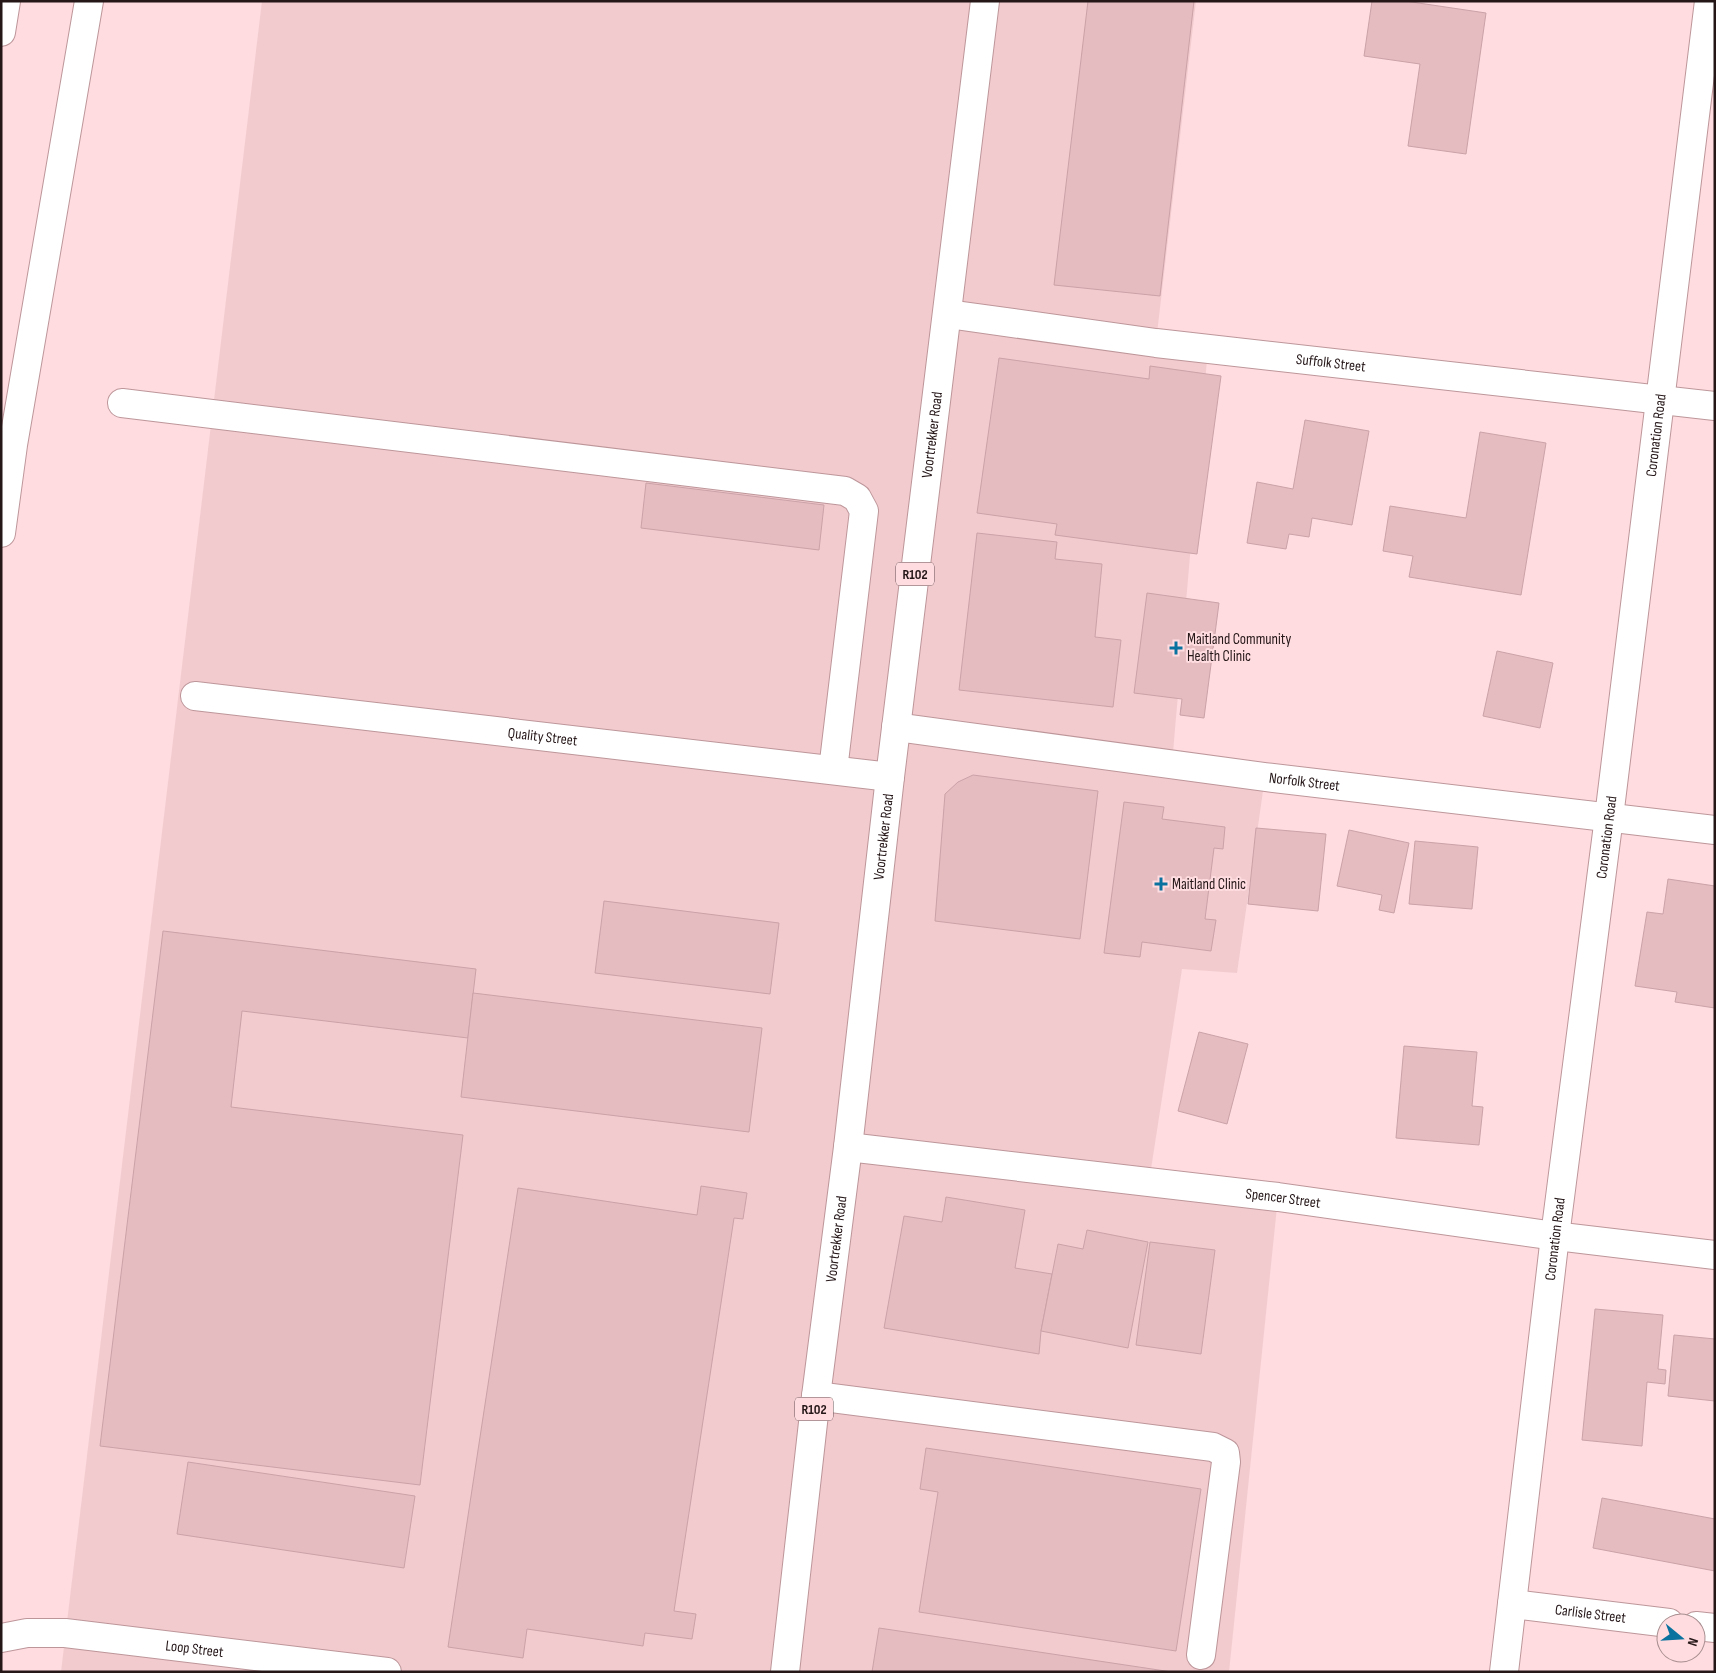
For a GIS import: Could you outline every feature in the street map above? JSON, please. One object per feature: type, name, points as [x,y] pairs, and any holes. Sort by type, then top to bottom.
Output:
[{"type":"street","points":[[1,32],[6,1]]},
{"type":"street","points":[[1,533],[12,444],[89,1]]},
{"type":"street","name":"Voortrekker Road","points":[[785,1672],[890,777],[985,1]]},
{"type":"street","name":"Coronation Road","points":[[1504,1672],[1555,1236],[1661,399],[1708,1]]},
{"type":"street","name":"Suffolk Street","points":[[948,314],[1156,343],[1715,406]]},
{"type":"street","points":[[122,404],[846,491],[857,498],[864,511],[833,770]]},
{"type":"street","name":"Quality Street","points":[[195,696],[890,777]]},
{"type":"street","name":"Norfolk Street","points":[[896,727],[1181,766],[1715,830]]},
{"type":"street","name":"Spencer Street","points":[[848,1147],[1278,1197],[1555,1236],[1715,1255]]},
{"type":"street","points":[[816,1396],[1213,1447],[1225,1453],[1226,1462],[1201,1655]]},
{"type":"street","name":"Carlisle Street","points":[[1512,1604],[1656,1621]]},
{"type":"street","name":"Loop Street","points":[[1,1638],[27,1633],[65,1633],[387,1672]]},
{"type":"shaded area","points":[[262,1],[1196,1],[1156,342],[1208,348],[1172,764],[1265,777],[1237,973],[1182,969],[1149,1182],[1278,1197],[1229,1672],[61,1672]]},
{"type":"building","points":[[1088,1],[1194,1],[1160,296],[1054,285]]},
{"type":"building","points":[[1372,1],[1405,1],[1486,13],[1466,154],[1408,146],[1420,64],[1364,56]]},
{"type":"building","points":[[999,358],[1149,379],[1150,366],[1221,376],[1197,554],[1055,535],[1057,524],[977,513]]},
{"type":"building","points":[[1305,420],[1369,431],[1352,525],[1312,518],[1309,537],[1289,534],[1286,549],[1247,543],[1257,482],[1293,489]]},
{"type":"building","points":[[1480,432],[1546,443],[1521,595],[1409,577],[1413,556],[1383,551],[1390,506],[1466,518]]},
{"type":"building","points":[[646,483],[824,505],[819,550],[641,528]]},
{"type":"building","points":[[977,533],[1057,542],[1055,559],[1102,564],[1095,637],[1121,640],[1113,707],[959,690]]},
{"type":"building","name":"Maitland Community Health Clinic","points":[[1147,593],[1219,603],[1204,718],[1180,715],[1182,699],[1134,693]]},
{"type":"building","points":[[1497,651],[1553,663],[1540,728],[1483,716]]},
{"type":"building","points":[[973,775],[1098,791],[1080,939],[935,921],[945,794],[958,782]]},
{"type":"building","name":"Maitland Clinic","points":[[1124,802],[1164,807],[1162,819],[1225,827],[1223,849],[1214,848],[1205,919],[1216,920],[1211,951],[1142,942],[1140,957],[1104,953]]},
{"type":"building","points":[[1256,828],[1326,834],[1318,911],[1248,904]]},
{"type":"building","points":[[1349,830],[1409,843],[1394,913],[1379,910],[1382,895],[1337,886]]},
{"type":"building","points":[[1415,841],[1478,847],[1472,909],[1409,904]]},
{"type":"building","points":[[1668,879],[1715,886],[1715,1008],[1675,1002],[1677,992],[1635,986],[1647,912],[1663,914]]},
{"type":"building","points":[[604,901],[779,923],[770,994],[595,973]]},
{"type":"building","points":[[163,931],[476,969],[468,1038],[242,1011],[231,1107],[463,1135],[420,1485],[100,1446]]},
{"type":"building","points":[[473,993],[762,1028],[749,1132],[461,1097]]},
{"type":"building","points":[[1199,1032],[1248,1044],[1227,1124],[1178,1111]]},
{"type":"building","points":[[1404,1046],[1477,1052],[1472,1106],[1483,1107],[1479,1145],[1396,1138]]},
{"type":"building","points":[[701,1186],[747,1193],[743,1219],[734,1218],[674,1611],[696,1614],[692,1639],[645,1633],[643,1646],[527,1629],[523,1658],[448,1647],[518,1188],[697,1215]]},
{"type":"building","points":[[946,1197],[1025,1210],[1015,1268],[1052,1274],[1041,1331],[1039,1354],[884,1328],[904,1216],[942,1222]]},
{"type":"building","points":[[1087,1230],[1148,1242],[1128,1348],[1041,1331],[1058,1244],[1083,1249]]},
{"type":"building","points":[[1150,1242],[1215,1250],[1201,1354],[1136,1345]]},
{"type":"building","points":[[1595,1309],[1663,1315],[1658,1369],[1666,1370],[1665,1384],[1647,1382],[1642,1446],[1582,1440]]},
{"type":"building","points":[[1674,1335],[1715,1339],[1715,1401],[1668,1396]]},
{"type":"building","points":[[926,1448],[1201,1489],[1176,1651],[919,1612],[938,1492],[920,1489]]},
{"type":"building","points":[[188,1462],[415,1496],[404,1568],[177,1534]]},
{"type":"building","points":[[1602,1498],[1715,1519],[1715,1571],[1593,1548]]},
{"type":"building","points":[[879,1628],[1172,1672],[872,1672]]},
{"type":"place","name":"Maitland Community Health Clinic","points":[[1176,648]]},
{"type":"place","name":"Maitland Clinic","points":[[1161,884]]}]
